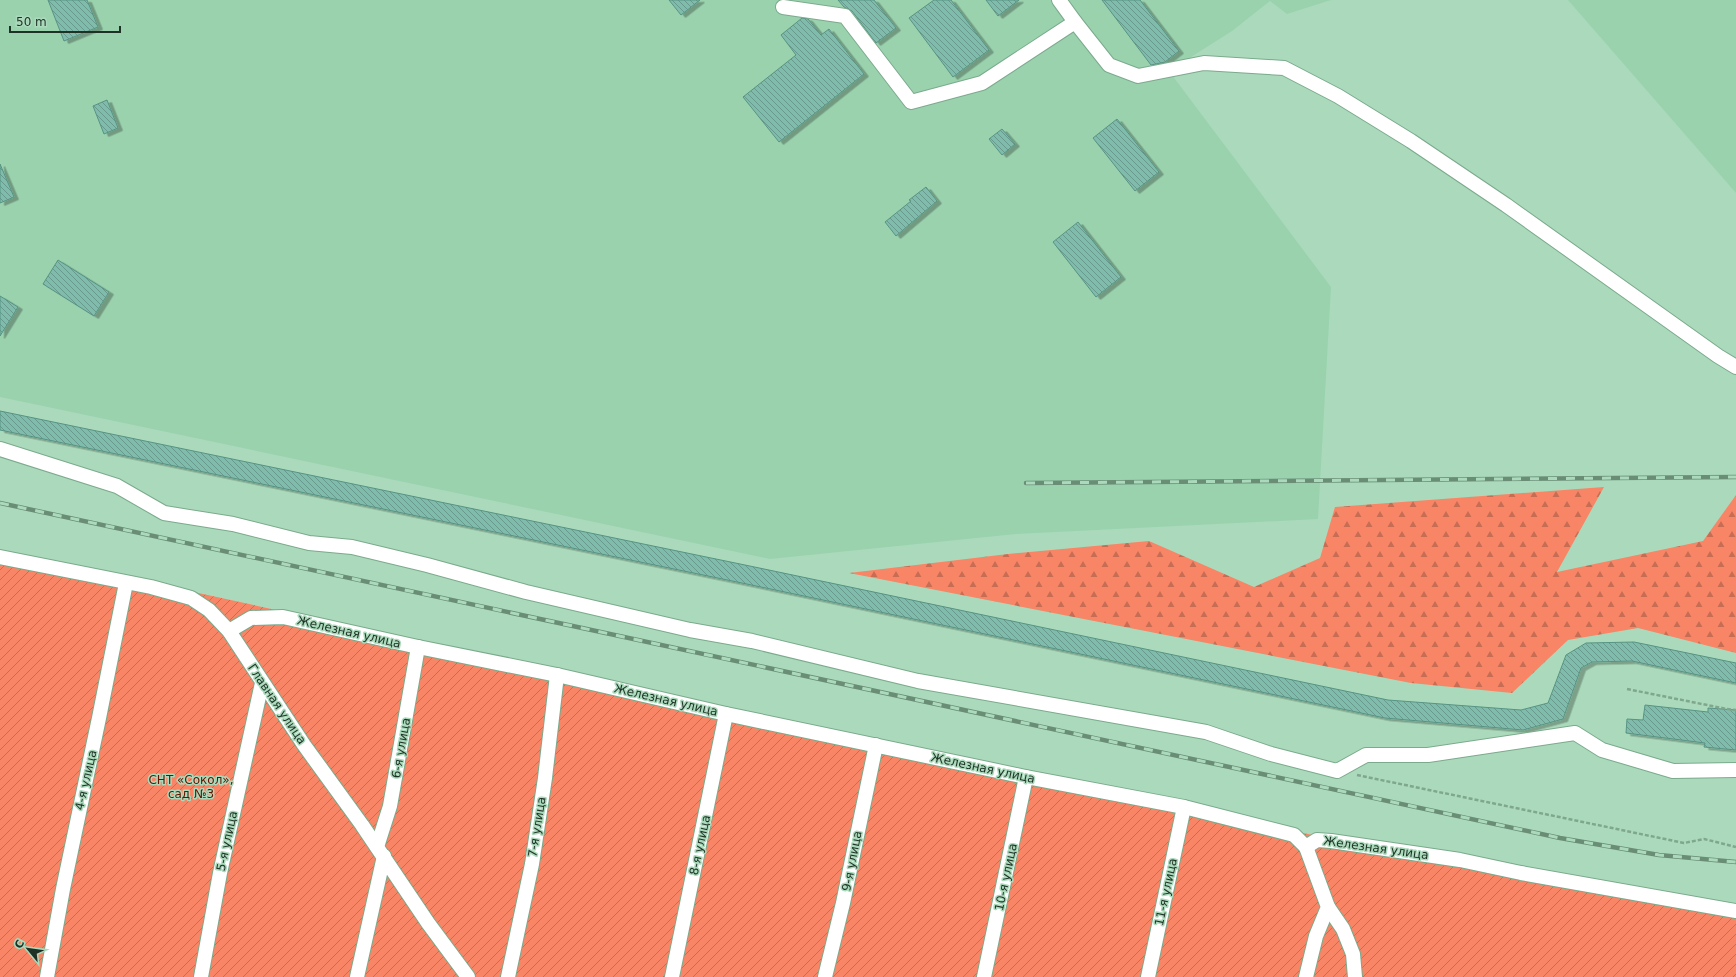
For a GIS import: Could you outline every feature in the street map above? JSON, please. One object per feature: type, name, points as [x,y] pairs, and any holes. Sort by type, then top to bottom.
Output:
[{"type":"street","points":[[1059,0],[1109,66],[1138,76],[1204,63],[1284,68],[1338,96],[1411,141],[1506,205],[1718,356],[1736,367]]},
{"type":"street","points":[[784,7],[845,16],[911,102],[982,83],[1075,22]]},
{"type":"street","points":[[0,449],[118,486],[164,514],[233,524],[309,543],[352,547],[428,565],[533,593],[690,630],[752,641],[918,681],[1206,732],[1270,754],[1337,771],[1366,755],[1428,755],[1575,733],[1602,750],[1673,771],[1736,770]]},
{"type":"street","name":"Главная улица","points":[[0,557],[191,598],[209,610],[229,631],[262,683],[428,923],[468,977]]},
{"type":"street","name":"4-я улица","points":[[47,977],[63,889],[100,718],[126,583]]},
{"type":"street","name":"Железная улица","points":[[229,631],[251,618],[284,617],[418,647],[557,675],[726,714],[1026,777],[1184,807],[1294,835],[1306,847],[1317,840],[1331,841],[1460,860],[1521,874],[1736,911]]},
{"type":"street","name":"6-я улица","points":[[357,977],[390,806],[418,647]]},
{"type":"street","name":"7-я улица","points":[[508,977],[532,864],[545,778],[557,675]]},
{"type":"street","name":"5-я улица","points":[[201,977],[207,952],[220,873],[262,683]]},
{"type":"street","name":"8-я улица","points":[[672,977],[726,714]]},
{"type":"street","name":"9-я улица","points":[[825,977],[843,903],[876,745]]},
{"type":"street","name":"10-я улица","points":[[984,977],[1026,777]]},
{"type":"street","name":"11-я улица","points":[[1148,977],[1184,807]]},
{"type":"street","points":[[1306,847],[1328,907],[1343,929],[1352,954],[1355,977]]},
{"type":"street","points":[[1306,977],[1316,936],[1328,907]]},
{"type":"path","points":[[1627,689],[1727,710],[1736,710]]},
{"type":"path","points":[[1337,771],[1684,843],[1704,839],[1736,847]]},
{"type":"shaded area","points":[[0,0],[1331,0],[1287,14],[1270,1],[1232,31],[1169,71],[1331,287],[1318,519],[1016,534],[770,559],[0,397]]},
{"type":"shaded area","points":[[1568,0],[1736,0],[1736,193]]},
{"type":"green space","points":[[1604,487],[1557,572],[1703,541],[1736,495],[1736,653],[1638,628],[1568,640],[1512,693],[1411,683],[849,573],[1008,554],[1149,541],[1254,587],[1320,558],[1335,507]]},
{"type":"green space","name":"СНТ «Сокол», сад №3","points":[[0,550],[1487,873],[1736,906],[1736,977],[0,977]]},
{"type":"building","points":[[48,0],[87,0],[98,27],[64,41]]},
{"type":"building","points":[[669,0],[700,0],[681,15]]},
{"type":"building","points":[[838,0],[874,0],[896,28],[876,43],[852,11],[844,7]]},
{"type":"building","points":[[934,0],[951,0],[989,50],[953,77],[909,18]]},
{"type":"building","points":[[986,0],[1019,0],[998,16]]},
{"type":"building","points":[[1102,0],[1140,0],[1179,51],[1165,62],[1151,65]]},
{"type":"building","points":[[802,18],[808,19],[821,35],[829,29],[864,74],[779,142],[743,97],[796,55],[781,35]]},
{"type":"building","points":[[107,100],[118,128],[104,134],[93,106]]},
{"type":"building","points":[[1117,119],[1159,172],[1135,191],[1093,138]]},
{"type":"building","points":[[1002,129],[1015,144],[1002,155],[989,139]]},
{"type":"building","points":[[0,164],[14,197],[0,203]]},
{"type":"building","points":[[926,187],[937,201],[896,236],[885,222]]},
{"type":"building","points":[[1078,222],[1121,277],[1096,297],[1053,242]]},
{"type":"building","points":[[58,260],[109,292],[94,316],[43,284]]},
{"type":"building","points":[[0,296],[18,307],[0,336]]},
{"type":"building","points":[[0,411],[1388,700],[1521,710],[1548,703],[1566,655],[1586,643],[1634,642],[1736,663],[1736,683],[1632,661],[1592,662],[1581,668],[1563,719],[1523,730],[1385,718],[742,583],[0,430]]},
{"type":"building","points":[[1645,705],[1708,712],[1708,708],[1736,710],[1736,750],[1704,747],[1705,743],[1626,733],[1627,719],[1643,720]]},
{"type":"railway","points":[[1026,483],[1736,477]]},
{"type":"railway","points":[[0,503],[1560,838],[1659,855],[1736,862]]}]
